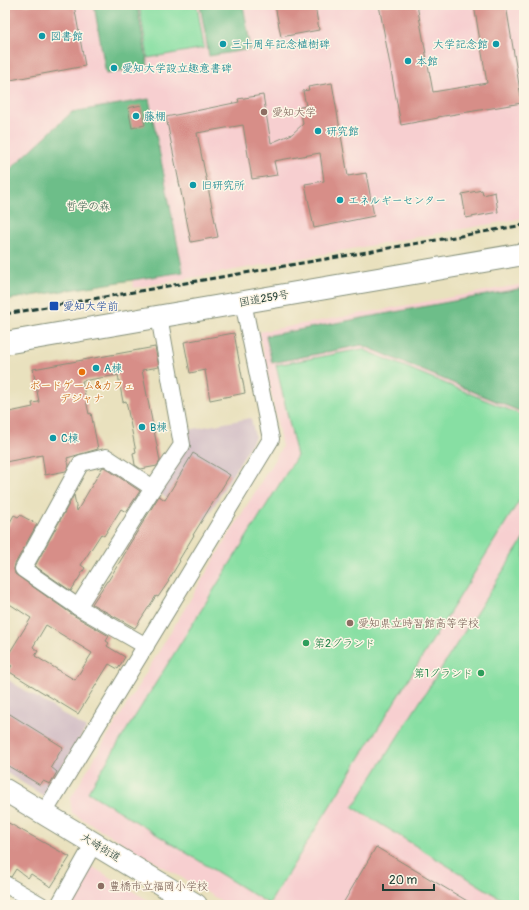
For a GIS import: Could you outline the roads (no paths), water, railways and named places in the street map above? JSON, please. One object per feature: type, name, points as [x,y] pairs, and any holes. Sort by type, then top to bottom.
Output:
[{"type":"main road","name":"国道259号","points":[[5,343],[524,254]]},
{"type":"main road","name":"大崎街道","points":[[5,790],[196,905]]},
{"type":"street","points":[[44,813],[270,439],[243,302]]},
{"type":"street","points":[[78,607],[182,445],[159,316]]},
{"type":"street","points":[[146,646],[78,607],[23,569],[81,463],[106,457],[153,488]]},
{"type":"street","points":[[59,905],[94,843]]},
{"type":"street","points":[[5,884],[42,905]]},
{"type":"railway","points":[[5,314],[524,225]]},
{"type":"place","name":"図書館","points":[[42,36]]},
{"type":"place","name":"三十周年記念植樹碑","points":[[223,44]]},
{"type":"place","name":"大学記念館","points":[[496,44]]},
{"type":"place","name":"本館","points":[[408,61]]},
{"type":"place","name":"愛知大学設立趣意書碑","points":[[114,68]]},
{"type":"place","name":"愛知大学","points":[[264,112]]},
{"type":"place","name":"藤棚","points":[[136,116]]},
{"type":"place","name":"研究館","points":[[318,131]]},
{"type":"place","name":"旧研究所","points":[[193,185]]},
{"type":"place","name":"エネルギーセンター","points":[[340,200]]},
{"type":"place","name":"愛知大学前","points":[[54,306]]},
{"type":"place","name":"A棟","points":[[96,368]]},
{"type":"place","name":"ボードゲーム&カフェ デジャナ","points":[[82,372]]},
{"type":"place","name":"B棟","points":[[142,427]]},
{"type":"place","name":"C棟","points":[[53,438]]},
{"type":"place","name":"愛知県立時習館高等学校","points":[[350,623]]},
{"type":"place","name":"第2グランド","points":[[306,643]]},
{"type":"place","name":"第1グランド","points":[[481,673]]},
{"type":"place","name":"豊橋市立福岡小学校","points":[[101,886]]},
{"type":"park label","name":"哲学の森","points":[[88,206]]}]
